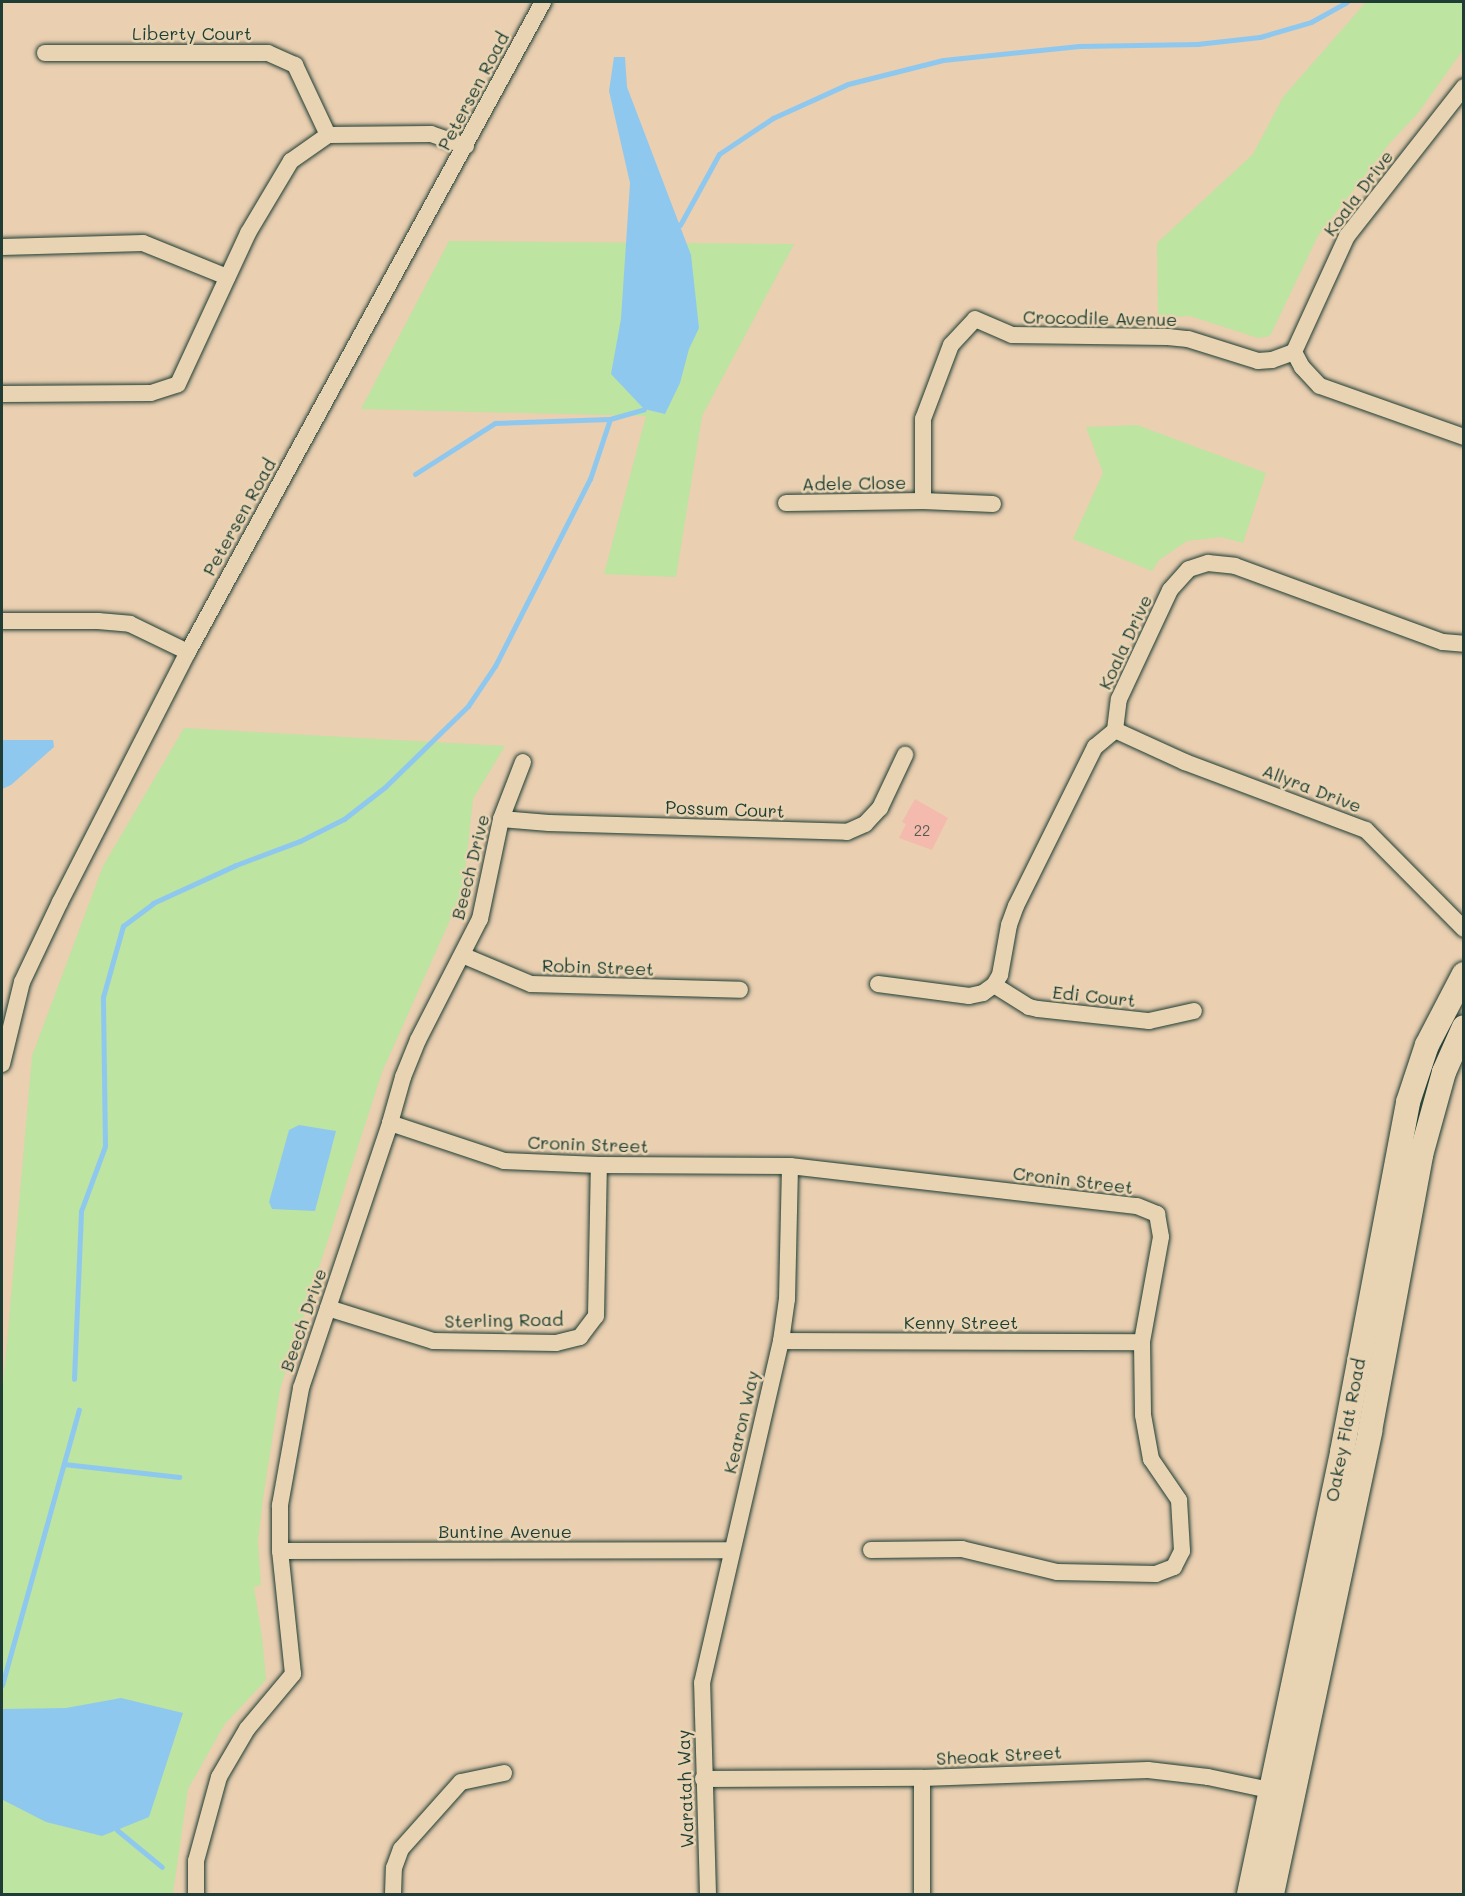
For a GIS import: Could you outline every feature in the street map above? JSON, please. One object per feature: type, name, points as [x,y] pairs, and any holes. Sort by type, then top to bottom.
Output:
[{"type":"main road","name":"Oakey Flat Road","points":[[1249,1894],[1342,1452],[1408,1102],[1427,1046],[1464,974]]},
{"type":"main road","name":"Oakey Flat Road","points":[[1272,1894],[1370,1431],[1421,1155],[1444,1072],[1464,1027]]},
{"type":"street","name":"Petersen Road","points":[[2,1064],[22,982],[60,902],[188,652],[543,2]]},
{"type":"street","name":"Liberty Court","points":[[45,53],[268,53],[295,65],[328,135]]},
{"type":"street","name":"Koala Drive","points":[[1294,352],[1347,236],[1464,87]]},
{"type":"street","points":[[2,394],[151,393],[178,384],[248,233],[291,160],[328,135],[436,134],[466,146]]},
{"type":"street","points":[[2,247],[143,243],[227,277]]},
{"type":"street","name":"Crocodile Avenue","points":[[923,501],[922,419],[951,345],[975,319],[1012,335],[1188,339],[1258,361],[1272,360],[1294,352]]},
{"type":"street","points":[[1294,352],[1302,367],[1320,386],[1464,437]]},
{"type":"street","name":"Adele Close","points":[[786,503],[923,501],[993,504]]},
{"type":"street","name":"Koala Drive","points":[[1115,730],[1119,699],[1161,609],[1181,576],[1195,566],[1222,563],[1235,566],[1443,642],[1464,644]]},
{"type":"street","points":[[2,621],[98,621],[130,624],[188,652]]},
{"type":"street","points":[[878,984],[969,996],[983,993],[994,985],[1000,975],[1007,932],[1016,906],[1095,747],[1115,730]]},
{"type":"street","name":"Allyra Drive","points":[[1115,730],[1185,762],[1366,830],[1464,929]]},
{"type":"street","name":"Possum Court","points":[[501,819],[561,824],[847,832],[865,824],[880,808],[905,754]]},
{"type":"street","name":"Beech Drive","points":[[196,1894],[196,1861],[219,1777],[247,1730],[292,1674],[280,1551],[280,1505],[301,1388],[390,1123],[403,1077],[418,1040],[480,920],[501,819],[523,762]]},
{"type":"street","name":"Robin Street","points":[[462,955],[531,984],[740,990]]},
{"type":"street","name":"Edi Court","points":[[994,985],[1029,1007],[1038,1009],[1149,1021],[1194,1011]]},
{"type":"street","name":"Cronin Street","points":[[390,1123],[504,1161],[599,1165],[790,1166],[1137,1206],[1157,1214],[1161,1238],[1142,1342],[1143,1415],[1151,1459],[1179,1500],[1182,1551],[1174,1567],[1156,1574],[1057,1572],[962,1549],[871,1550]]},
{"type":"street","name":"Sterling Road","points":[[328,1308],[433,1341],[556,1343],[580,1337],[596,1316],[599,1165]]},
{"type":"street","name":"Kearon Way","points":[[702,1683],[781,1341],[787,1299],[790,1166]]},
{"type":"street","name":"Kenny Street","points":[[781,1341],[1142,1342]]},
{"type":"street","name":"Buntine Avenue","points":[[280,1551],[731,1550]]},
{"type":"street","name":"Waratah Way","points":[[702,1683],[708,1894]]},
{"type":"street","name":"Sheoak Street","points":[[703,1779],[922,1778],[1148,1770],[1208,1777],[1294,1795]]},
{"type":"street","points":[[393,1894],[394,1868],[401,1849],[461,1782],[504,1773]]},
{"type":"street","points":[[922,1778],[922,1894]]},
{"type":"green space","points":[[1366,2],[1463,2],[1463,50],[1418,113],[1389,144],[1318,236],[1270,336],[1258,338],[1190,316],[1158,318],[1157,243],[1253,154],[1283,97]]},
{"type":"green space","points":[[449,241],[794,244],[702,416],[676,577],[604,574],[646,416],[361,409]]},
{"type":"green space","points":[[1137,425],[1266,473],[1243,543],[1221,537],[1187,541],[1159,560],[1152,571],[1073,539],[1103,473],[1086,427]]},
{"type":"green space","points":[[184,728],[505,746],[473,799],[463,891],[382,1072],[280,1389],[258,1541],[261,1585],[254,1587],[266,1680],[224,1725],[188,1789],[173,1894],[2,1894],[2,1399],[32,1056],[103,866]]},
{"type":"water","points":[[614,57],[625,57],[627,87],[691,255],[699,328],[689,349],[680,383],[665,414],[644,409],[611,374],[621,319],[630,183],[609,91]]},
{"type":"water","points":[[2,740],[53,740],[54,747],[11,785],[2,789]]},
{"type":"water","points":[[299,1125],[336,1131],[315,1211],[272,1209],[269,1202],[289,1130]]},
{"type":"water","points":[[121,1698],[183,1713],[149,1817],[102,1836],[46,1822],[3,1800],[2,1709],[66,1708]]},
{"type":"building","points":[[915,799],[948,818],[932,850],[899,838],[906,824],[902,822]]},
{"type":"waterway","points":[[680,225],[719,154],[773,118],[848,84],[943,60],[1079,46],[1197,44],[1260,37],[1311,22],[1347,2]]},
{"type":"waterway","points":[[74,1379],[81,1211],[105,1146],[103,997],[123,926],[153,903],[236,865],[300,841],[344,819],[385,787],[468,706],[495,666],[590,479],[610,419],[644,409]]},
{"type":"waterway","points":[[415,474],[495,423],[610,419]]},
{"type":"waterway","points":[[2,1685],[79,1410]]},
{"type":"waterway","points":[[64,1464],[179,1477]]},
{"type":"waterway","points":[[117,1830],[162,1867]]}]
